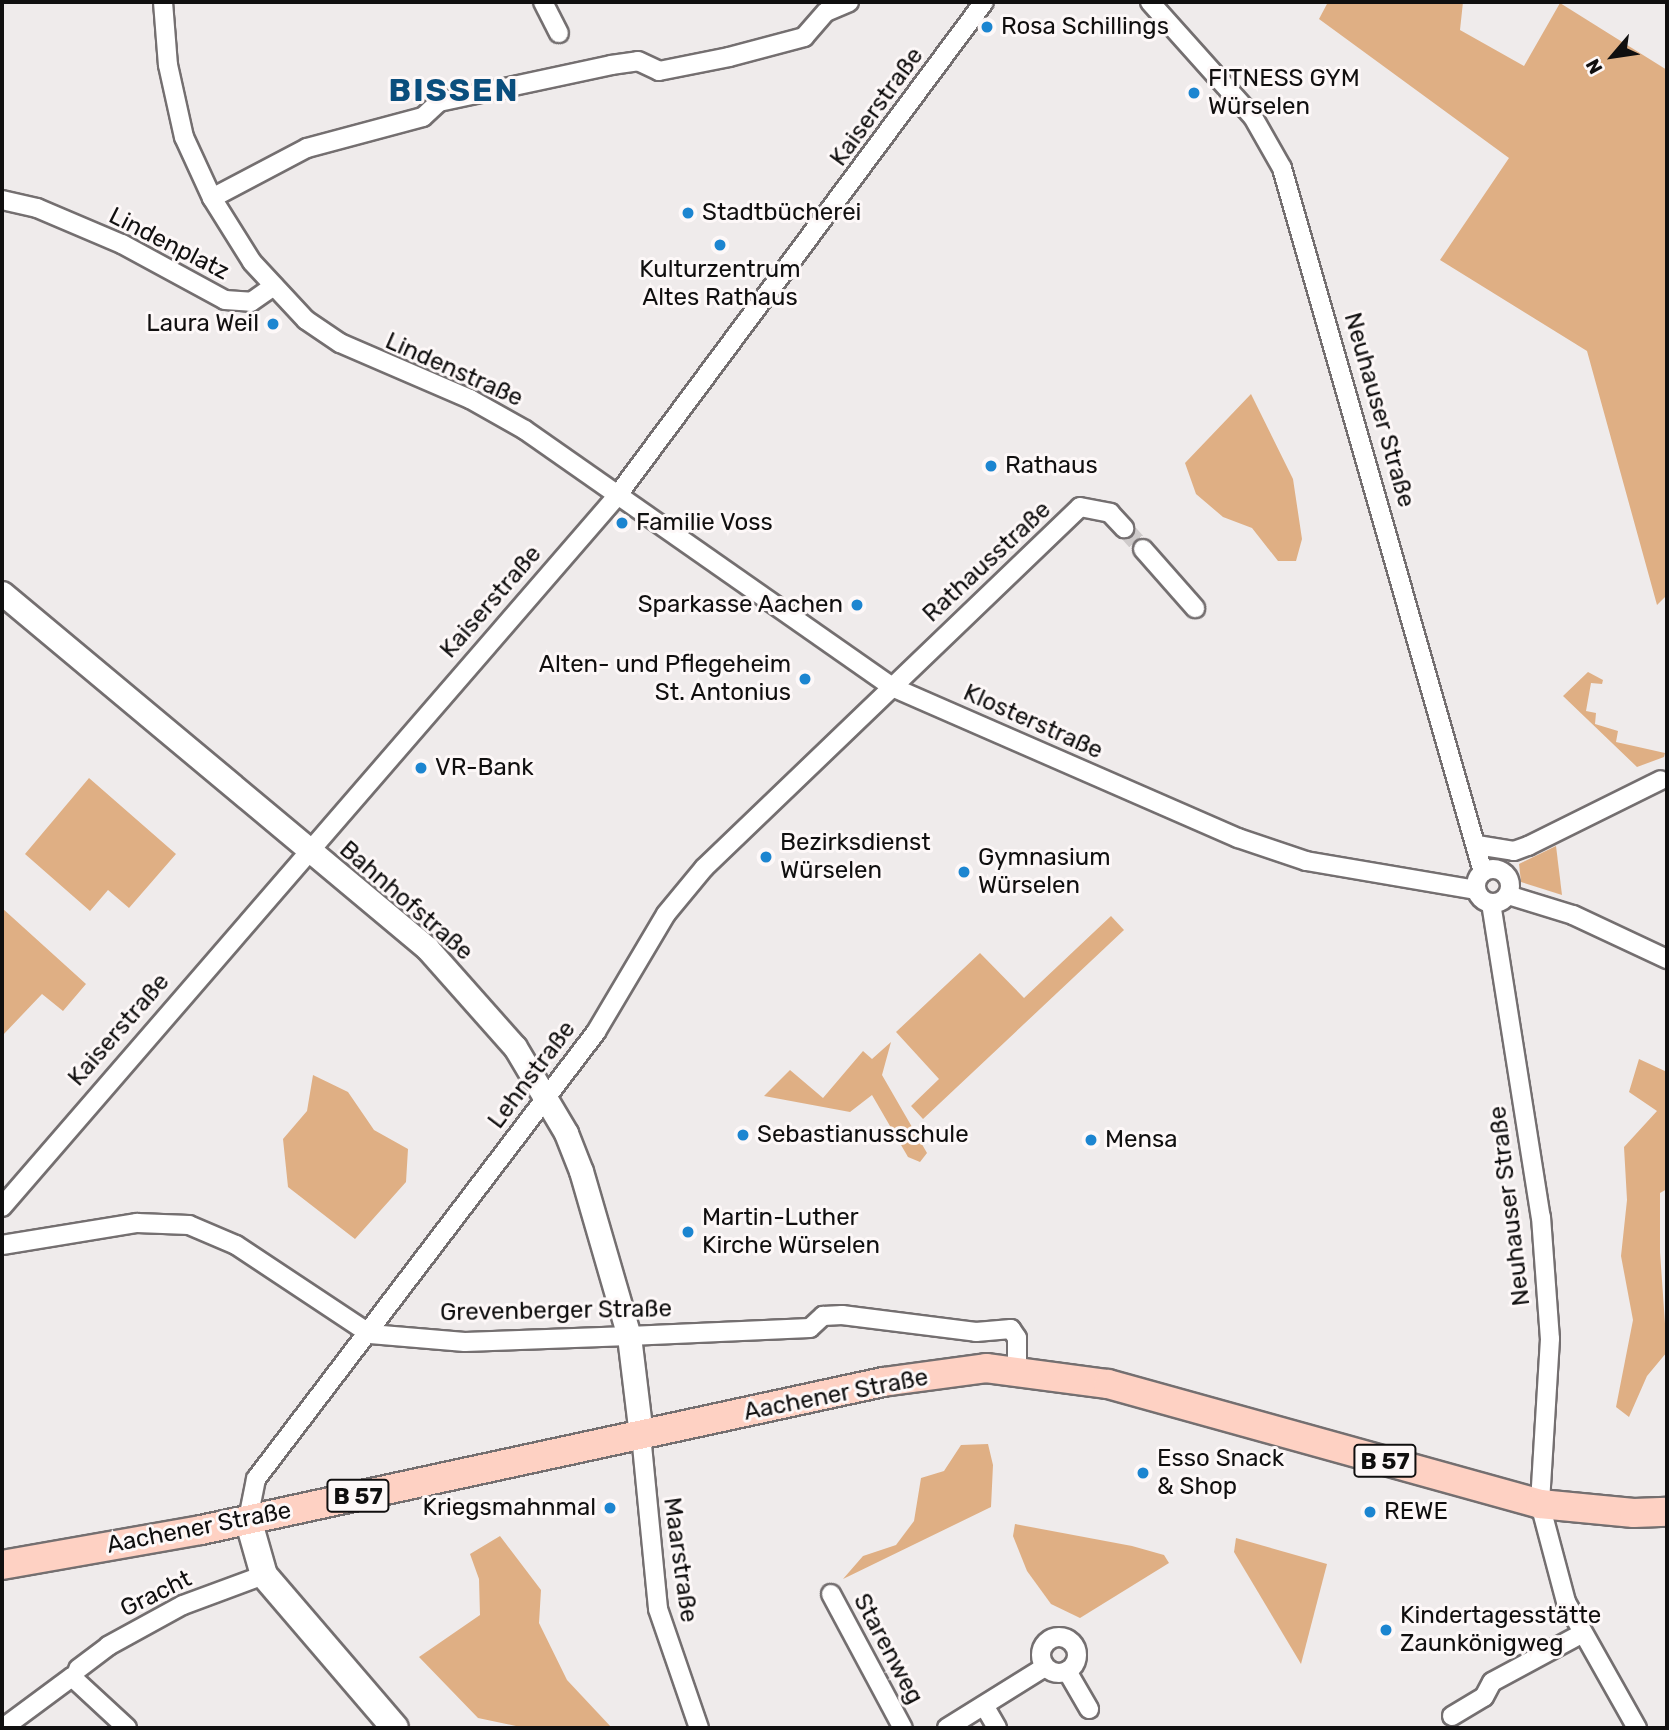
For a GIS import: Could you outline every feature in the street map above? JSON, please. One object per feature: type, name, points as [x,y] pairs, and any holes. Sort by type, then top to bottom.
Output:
[{"type":"main road","name":"Aachener Straße","points":[[2,1565],[248,1519],[883,1382],[986,1368],[1017,1369],[1141,1392],[1540,1504],[1634,1513],[1667,1512]]},
{"type":"main road","points":[[248,1519],[264,1575],[395,1728]]},
{"type":"street","name":"Lindenplatz","points":[[2,201],[37,208],[122,244],[225,300],[251,302],[274,286],[252,262],[212,198],[184,137],[168,65],[163,2]]},
{"type":"street","points":[[543,2],[559,33]]},
{"type":"street","points":[[212,198],[307,148],[423,117],[439,102],[611,65],[638,61],[659,71],[729,57],[804,37],[826,12],[849,2]]},
{"type":"street","name":"Kaiserstraße","points":[[2,1207],[307,850],[617,496],[984,2]]},
{"type":"street","name":"Neuhauser Straße","points":[[1150,2],[1253,117],[1282,168],[1483,872]]},
{"type":"street","name":"Lindenstraße","points":[[274,286],[306,320],[355,353],[470,399],[525,429],[617,496]]},
{"type":"street","name":"Klosterstraße","points":[[617,496],[890,686],[1238,838],[1306,861],[1476,890]]},
{"type":"street","name":"Rathausstraße","points":[[890,686],[1080,507],[1110,513],[1124,528]]},
{"type":"street","points":[[1143,549],[1195,608]]},
{"type":"street","name":"Bahnhofstraße","points":[[2,593],[427,948],[515,1047],[547,1097],[580,1171],[629,1336],[641,1435]]},
{"type":"street","name":"Lehnstraße","points":[[248,1519],[257,1479],[370,1334],[596,1032],[666,914],[704,868],[851,731],[890,686]]},
{"type":"street","points":[[1501,871],[1514,851],[1661,779]]},
{"type":"street","points":[[1477,845],[1514,851]]},
{"type":"street","points":[[1501,871],[1483,872],[1476,890],[1491,903],[1508,895],[1573,915],[1667,959]]},
{"type":"street","points":[[1501,871],[1510,883],[1508,895]]},
{"type":"street","name":"Neuhauser Straße","points":[[1491,903],[1541,1217],[1550,1339],[1540,1504],[1556,1572],[1581,1634],[1637,1728]]},
{"type":"street","name":"Grevenberger Straße","points":[[2,1245],[137,1223],[189,1225],[236,1245],[370,1334],[465,1342],[629,1336],[810,1328],[823,1316],[842,1315],[976,1332],[1001,1326],[1017,1338],[1017,1369]]},
{"type":"street","name":"Maarstraße","points":[[641,1435],[658,1609],[699,1728]]},
{"type":"street","name":"Gracht","points":[[3,1728],[108,1646],[183,1605],[264,1575]]},
{"type":"street","name":"Starenweg","points":[[831,1594],[903,1728]]},
{"type":"street","points":[[1452,1716],[1484,1696],[1492,1682],[1581,1634]]},
{"type":"street","points":[[1060,1637],[1076,1650],[1076,1662],[1067,1671],[1056,1673],[1045,1667],[1042,1650],[1049,1640],[1060,1637]]},
{"type":"street","points":[[947,1728],[985,1707],[1045,1667]]},
{"type":"street","points":[[1067,1671],[1090,1709]]},
{"type":"street","points":[[75,1673],[127,1728]]},
{"type":"street","points":[[985,1707],[997,1728]]},
{"type":"shaded area","points":[[1328,2],[1463,2],[1460,30],[1524,66],[1560,3],[1667,70],[1667,595],[1657,605],[1587,351],[1440,260],[1509,158],[1319,19]]},
{"type":"shaded area","points":[[1251,394],[1293,479],[1302,539],[1296,561],[1278,561],[1252,528],[1223,517],[1196,494],[1185,463]]},
{"type":"shaded area","points":[[1588,672],[1603,680],[1602,684],[1591,683],[1586,711],[1596,713],[1595,724],[1618,731],[1616,742],[1665,753],[1664,757],[1637,767],[1563,696]]},
{"type":"shaded area","points":[[89,778],[176,854],[129,908],[108,890],[90,911],[25,854]]},
{"type":"shaded area","points":[[1556,846],[1562,895],[1521,882],[1519,864]]},
{"type":"shaded area","points":[[2,908],[86,984],[63,1011],[42,994],[2,1036]]},
{"type":"shaded area","points":[[1111,916],[1124,930],[923,1119],[911,1106],[939,1079],[896,1032],[980,953],[1024,998]]},
{"type":"shaded area","points":[[891,1042],[882,1075],[927,1153],[920,1162],[908,1157],[872,1095],[850,1112],[764,1096],[790,1070],[823,1098],[863,1051],[872,1059]]},
{"type":"shaded area","points":[[1639,1059],[1667,1072],[1667,1189],[1660,1193],[1660,1252],[1667,1352],[1647,1376],[1629,1417],[1616,1407],[1633,1320],[1621,1256],[1627,1200],[1624,1147],[1657,1111],[1629,1092]]},
{"type":"shaded area","points":[[313,1075],[348,1092],[374,1130],[408,1149],[406,1182],[355,1239],[288,1187],[283,1139],[307,1111]]},
{"type":"shaded area","points":[[988,1444],[993,1465],[991,1507],[843,1579],[863,1556],[896,1545],[914,1521],[921,1478],[944,1471],[961,1445]]},
{"type":"shaded area","points":[[1015,1524],[1132,1546],[1164,1555],[1169,1563],[1080,1618],[1051,1604],[1027,1571],[1013,1536]]},
{"type":"shaded area","points":[[500,1536],[541,1590],[539,1623],[567,1680],[612,1728],[516,1726],[478,1718],[419,1657],[480,1615],[479,1579],[470,1554]]},
{"type":"shaded area","points":[[1236,1538],[1327,1564],[1301,1664],[1234,1552]]},
{"type":"tunnel","points":[[1124,528],[1143,549]]},
{"type":"place","name":"Rosa Schillings","points":[[987,27]]},
{"type":"place","name":"FITNESS GYM Würselen","points":[[1194,93]]},
{"type":"place","name":"Stadtbücherei","points":[[688,213]]},
{"type":"place","name":"Kulturzentrum Altes Rathaus","points":[[720,245]]},
{"type":"place","name":"Laura Weil","points":[[273,324]]},
{"type":"place","name":"Rathaus","points":[[991,466]]},
{"type":"place","name":"Familie Voss","points":[[622,523]]},
{"type":"place","name":"Sparkasse Aachen","points":[[857,605]]},
{"type":"place","name":"Alten- und Pflegeheim St. Antonius","points":[[805,679]]},
{"type":"place","name":"VR-Bank","points":[[421,768]]},
{"type":"place","name":"Bezirksdienst Würselen","points":[[766,857]]},
{"type":"place","name":"Gymnasium Würselen","points":[[964,872]]},
{"type":"place","name":"Sebastianusschule","points":[[743,1135]]},
{"type":"place","name":"Mensa","points":[[1091,1140]]},
{"type":"place","name":"Martin-Luther Kirche Würselen","points":[[688,1232]]},
{"type":"place","name":"Esso Snack & Shop","points":[[1143,1473]]},
{"type":"place","name":"Kriegsmahnmal","points":[[610,1508]]},
{"type":"place","name":"REWE","points":[[1370,1512]]},
{"type":"place","name":"Kindertagesstätte Zaunkönigweg","points":[[1386,1630]]},
{"type":"district","name":"BISSEN","points":[[454,90]]}]
